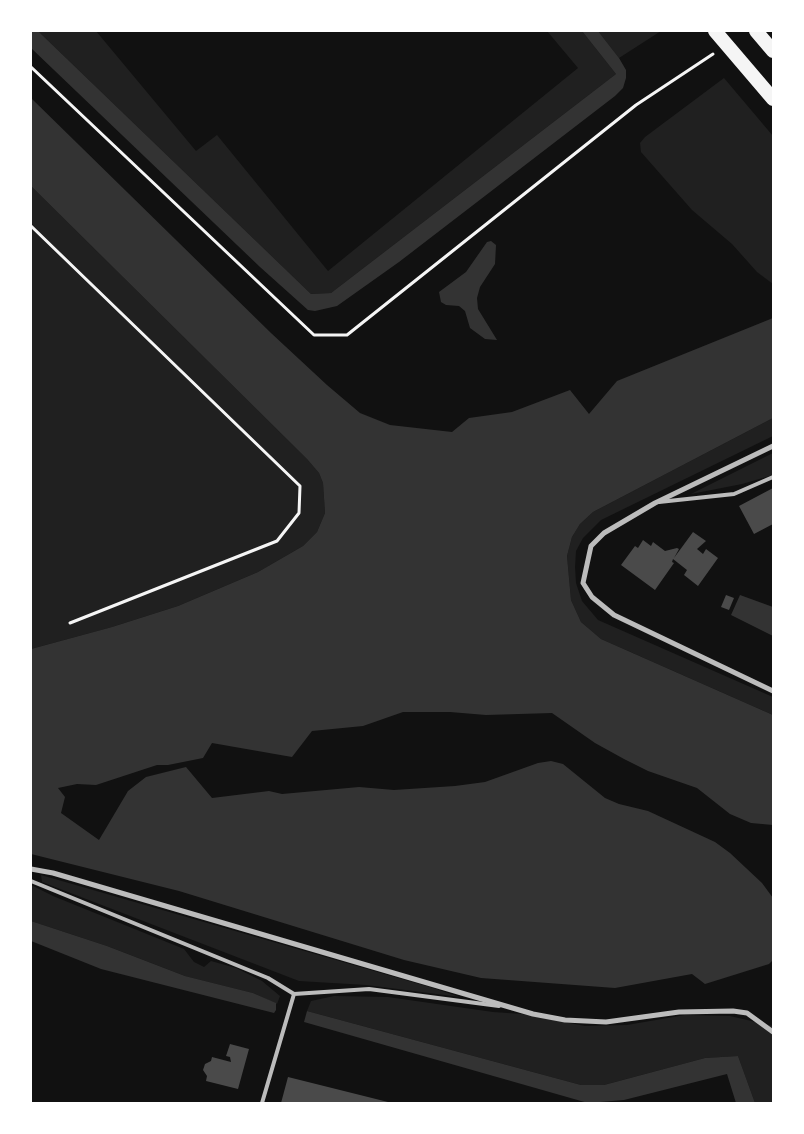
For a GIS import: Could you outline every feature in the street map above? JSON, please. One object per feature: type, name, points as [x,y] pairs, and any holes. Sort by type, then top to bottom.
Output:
[{"type":"highway","points":[[714,31],[773,99]]},
{"type":"highway","points":[[756,31],[773,51]]},
{"type":"street","points":[[773,446],[655,503],[604,533],[591,546],[583,583],[587,591],[614,614],[773,691]]},
{"type":"street","points":[[31,869],[53,873],[504,1007],[565,1020],[606,1022],[679,1012],[733,1011],[748,1013],[773,1032]]},
{"type":"lane","points":[[655,503],[734,494],[773,477]]},
{"type":"lane","points":[[31,881],[268,978],[294,994],[369,989],[504,1007]]},
{"type":"lane","points":[[262,1103],[294,994]]},
{"type":"path","points":[[31,67],[314,335],[347,335],[636,105],[694,67]]},
{"type":"path","points":[[31,226],[300,486],[299,513],[277,540],[70,623]]},
{"type":"shaded area","points":[[31,31],[38,31],[311,294],[331,293],[616,74],[582,31],[598,31],[619,58],[626,70],[626,78],[623,88],[615,96],[399,262],[337,306],[315,311],[308,310],[260,267],[31,48]]},
{"type":"shaded area","points":[[38,31],[96,31],[196,151],[217,135],[328,271],[578,68],[547,31],[582,31],[616,74],[331,293],[311,294]]},
{"type":"shaded area","points":[[598,31],[661,31],[619,58]]},
{"type":"shaded area","points":[[724,78],[773,136],[773,284],[757,272],[732,244],[692,210],[641,152],[640,143],[645,137]]},
{"type":"shaded area","points":[[31,98],[271,333],[327,385],[360,413],[390,425],[452,432],[469,418],[512,412],[570,390],[589,414],[617,381],[773,318],[773,418],[593,512],[580,524],[572,537],[567,556],[571,600],[581,622],[601,639],[773,715],[773,825],[751,823],[730,814],[697,788],[648,771],[624,759],[595,743],[552,713],[486,715],[450,712],[403,712],[363,726],[312,731],[292,757],[212,743],[203,758],[168,765],[157,765],[96,785],[77,784],[58,788],[65,797],[61,813],[99,840],[128,791],[146,777],[186,767],[212,798],[269,791],[282,794],[359,787],[394,790],[455,786],[485,782],[538,763],[551,761],[563,764],[605,798],[619,804],[648,811],[715,842],[730,853],[762,883],[773,898],[773,960],[769,964],[705,984],[692,974],[615,988],[481,978],[404,960],[179,891],[31,854],[31,649],[112,627],[178,606],[258,572],[303,546],[317,532],[325,513],[323,483],[319,473],[307,459],[31,186]]},
{"type":"shaded area","points":[[31,186],[307,459],[319,473],[323,483],[325,513],[317,532],[303,546],[258,572],[178,606],[112,627],[31,649]]},
{"type":"shaded area","points":[[491,241],[496,245],[495,264],[480,287],[477,298],[478,309],[497,340],[485,339],[470,328],[465,311],[459,306],[446,305],[441,302],[439,292],[466,272],[487,242]]},
{"type":"shaded area","points":[[773,418],[773,436],[601,520],[583,538],[576,551],[575,567],[576,583],[582,601],[598,620],[773,697],[773,715],[601,639],[581,622],[571,600],[567,556],[572,537],[580,524],[593,512]]},
{"type":"shaded area","points":[[773,453],[773,475],[742,484],[691,494]]},
{"type":"shaded area","points":[[740,595],[773,607],[773,636],[731,615]]},
{"type":"shaded area","points":[[41,875],[460,997],[366,985],[299,981],[42,882]]},
{"type":"shaded area","points":[[31,885],[53,896],[184,949],[194,962],[204,967],[211,961],[236,968],[262,981],[280,996],[277,1004],[253,993],[185,976],[107,946],[31,921]]},
{"type":"shaded area","points":[[31,921],[107,946],[185,976],[253,993],[276,1003],[276,1010],[274,1013],[101,969],[31,941]]},
{"type":"shaded area","points":[[334,996],[388,997],[493,1012],[522,1014],[585,1026],[627,1025],[685,1015],[730,1016],[773,1026],[773,1103],[755,1103],[738,1056],[705,1058],[604,1085],[581,1085],[307,1011],[311,1001]]},
{"type":"shaded area","points":[[307,1011],[581,1085],[604,1085],[705,1058],[738,1056],[755,1103],[736,1103],[727,1074],[624,1100],[588,1103],[304,1022]]},
{"type":"building","points":[[773,488],[773,524],[754,534],[739,506]]},
{"type":"building","points":[[693,532],[706,541],[697,549],[703,554],[706,549],[718,558],[698,586],[684,575],[687,570],[673,559],[672,562],[674,563],[655,590],[621,565],[635,546],[638,548],[643,540],[651,546],[653,542],[665,551],[679,549],[674,558]]},
{"type":"building","points":[[726,595],[734,598],[729,610],[721,607]]},
{"type":"building","points":[[230,1044],[249,1049],[238,1089],[206,1081],[207,1076],[203,1070],[205,1064],[211,1061],[212,1057],[231,1062],[230,1057],[226,1056]]},
{"type":"building","points":[[288,1077],[388,1102],[281,1103]]}]
